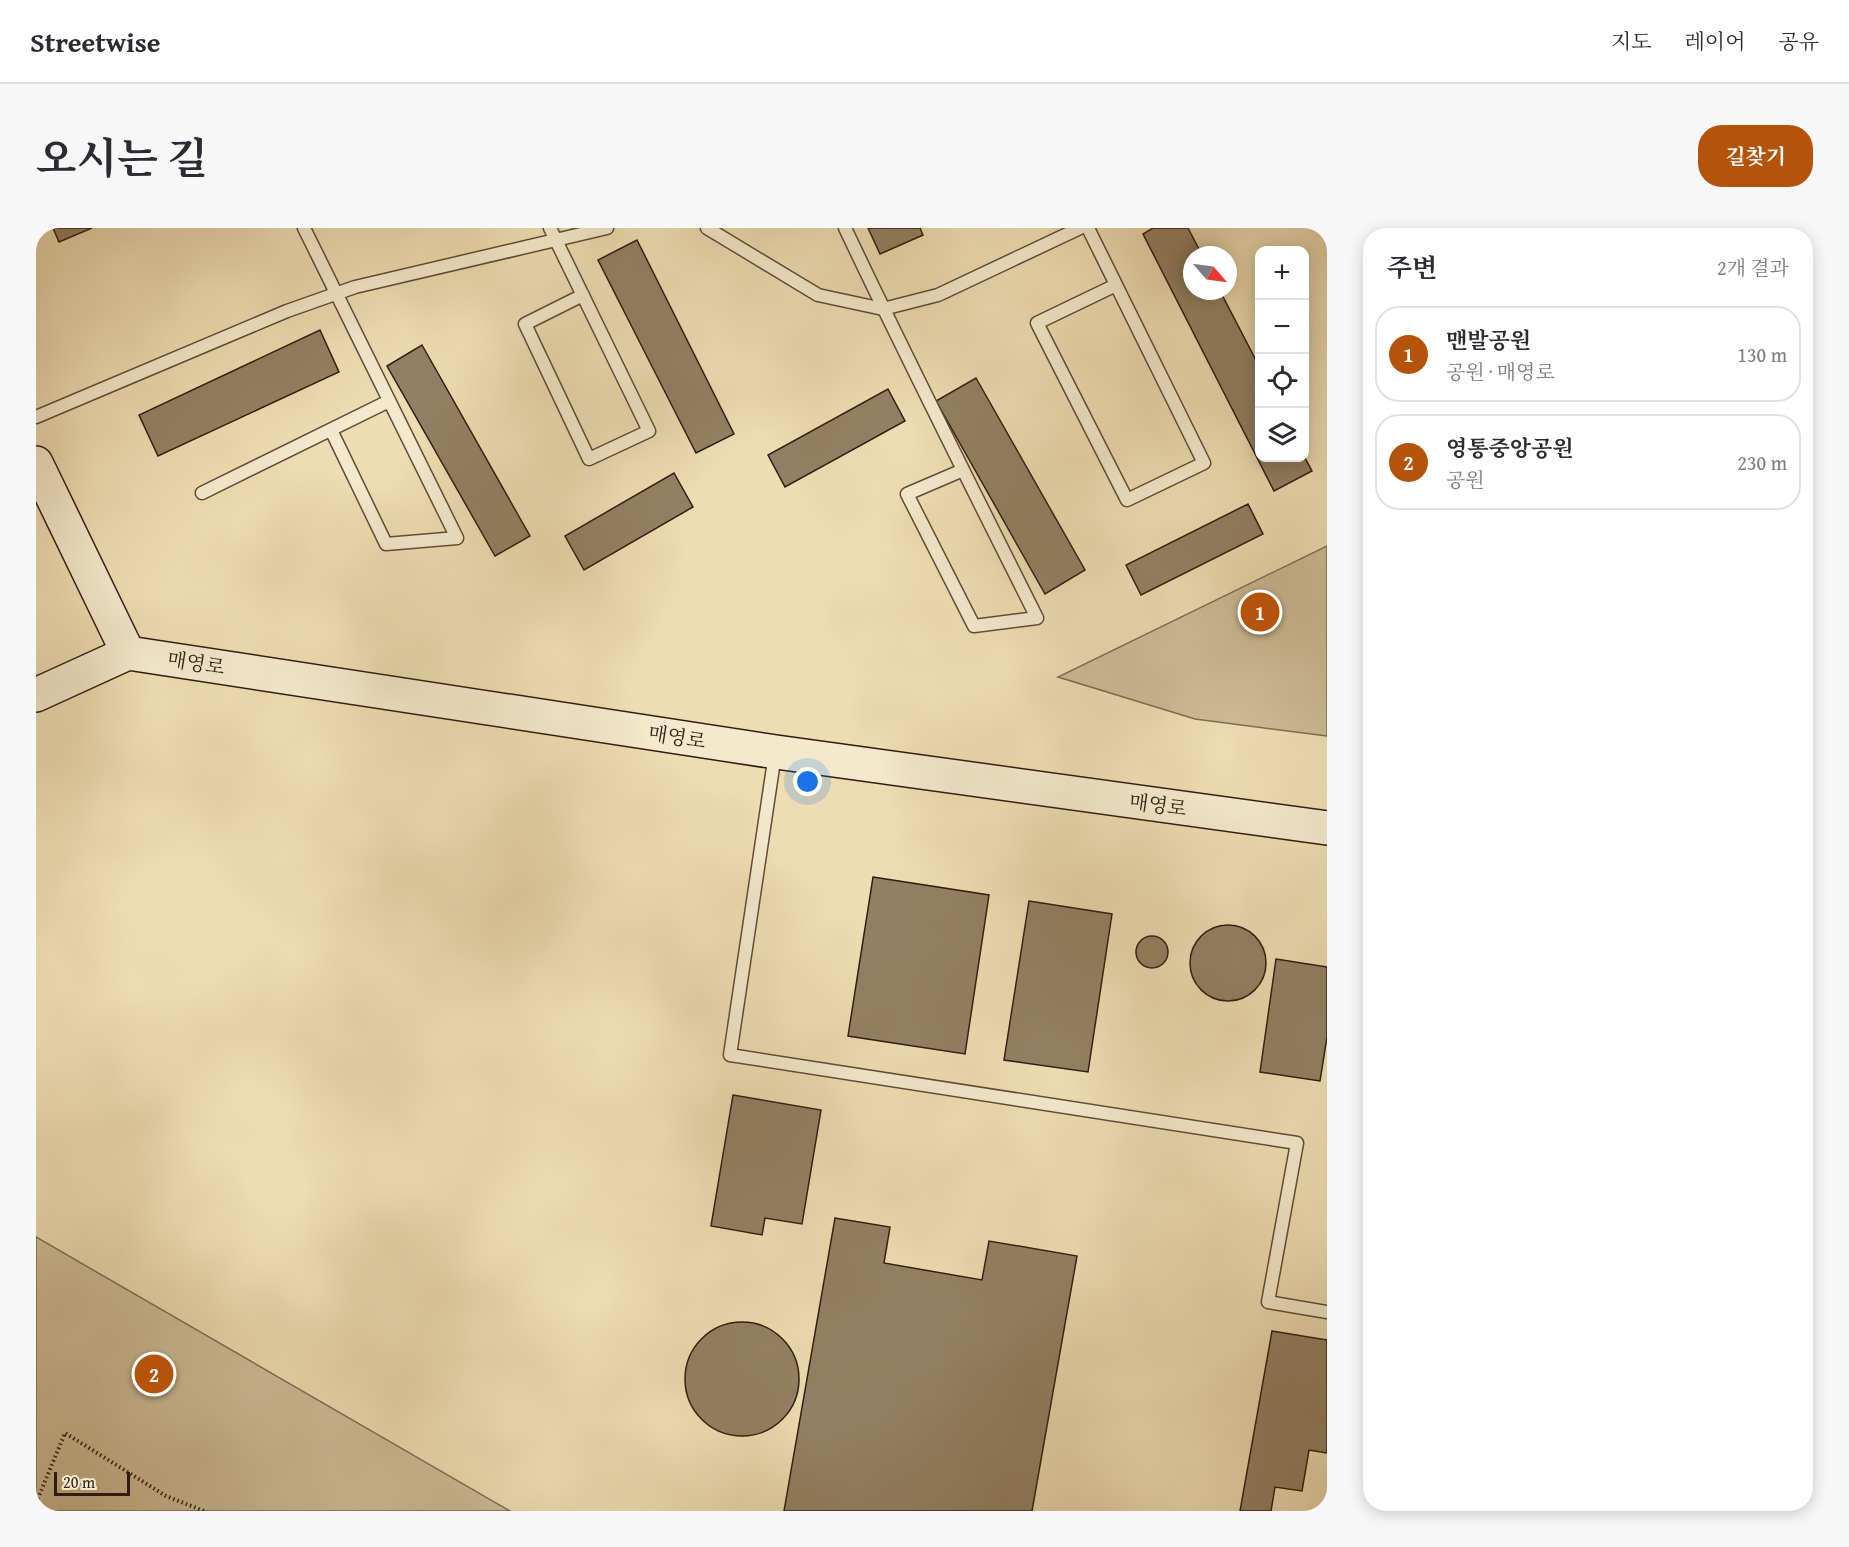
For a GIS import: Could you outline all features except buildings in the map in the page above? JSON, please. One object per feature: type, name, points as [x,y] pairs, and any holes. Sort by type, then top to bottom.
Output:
[{"type":"street","points":[[36,463],[128,652],[36,695]]},
{"type":"street","name":"매영로","points":[[128,652],[776,752],[1327,828]]},
{"type":"lane","points":[[304,228],[457,538],[386,544],[331,430]]},
{"type":"lane","points":[[550,228],[649,431],[589,459],[525,324],[582,295]]},
{"type":"lane","points":[[36,417],[287,311],[355,287],[607,228]]},
{"type":"lane","points":[[707,228],[818,295],[883,309],[938,295],[1080,228]]},
{"type":"lane","points":[[845,228],[1037,618],[974,627],[907,494],[963,470]]},
{"type":"lane","points":[[1088,228],[1204,463],[1127,500],[1037,323],[1116,285]]},
{"type":"lane","points":[[202,493],[389,401]]},
{"type":"lane","points":[[776,752],[730,1055],[1297,1143],[1268,1302],[1327,1312]]},
{"type":"path","points":[[36,1503],[65,1433],[166,1496],[204,1511]]},
{"type":"shaded area","points":[[1327,546],[1327,736],[1195,719],[1058,677]]},
{"type":"shaded area","points":[[36,1237],[510,1511],[36,1511]]},
{"type":"place","name":"맨발공원","points":[[1260,612]]},
{"type":"place","name":"영통중앙공원","points":[[154,1374]]}]
